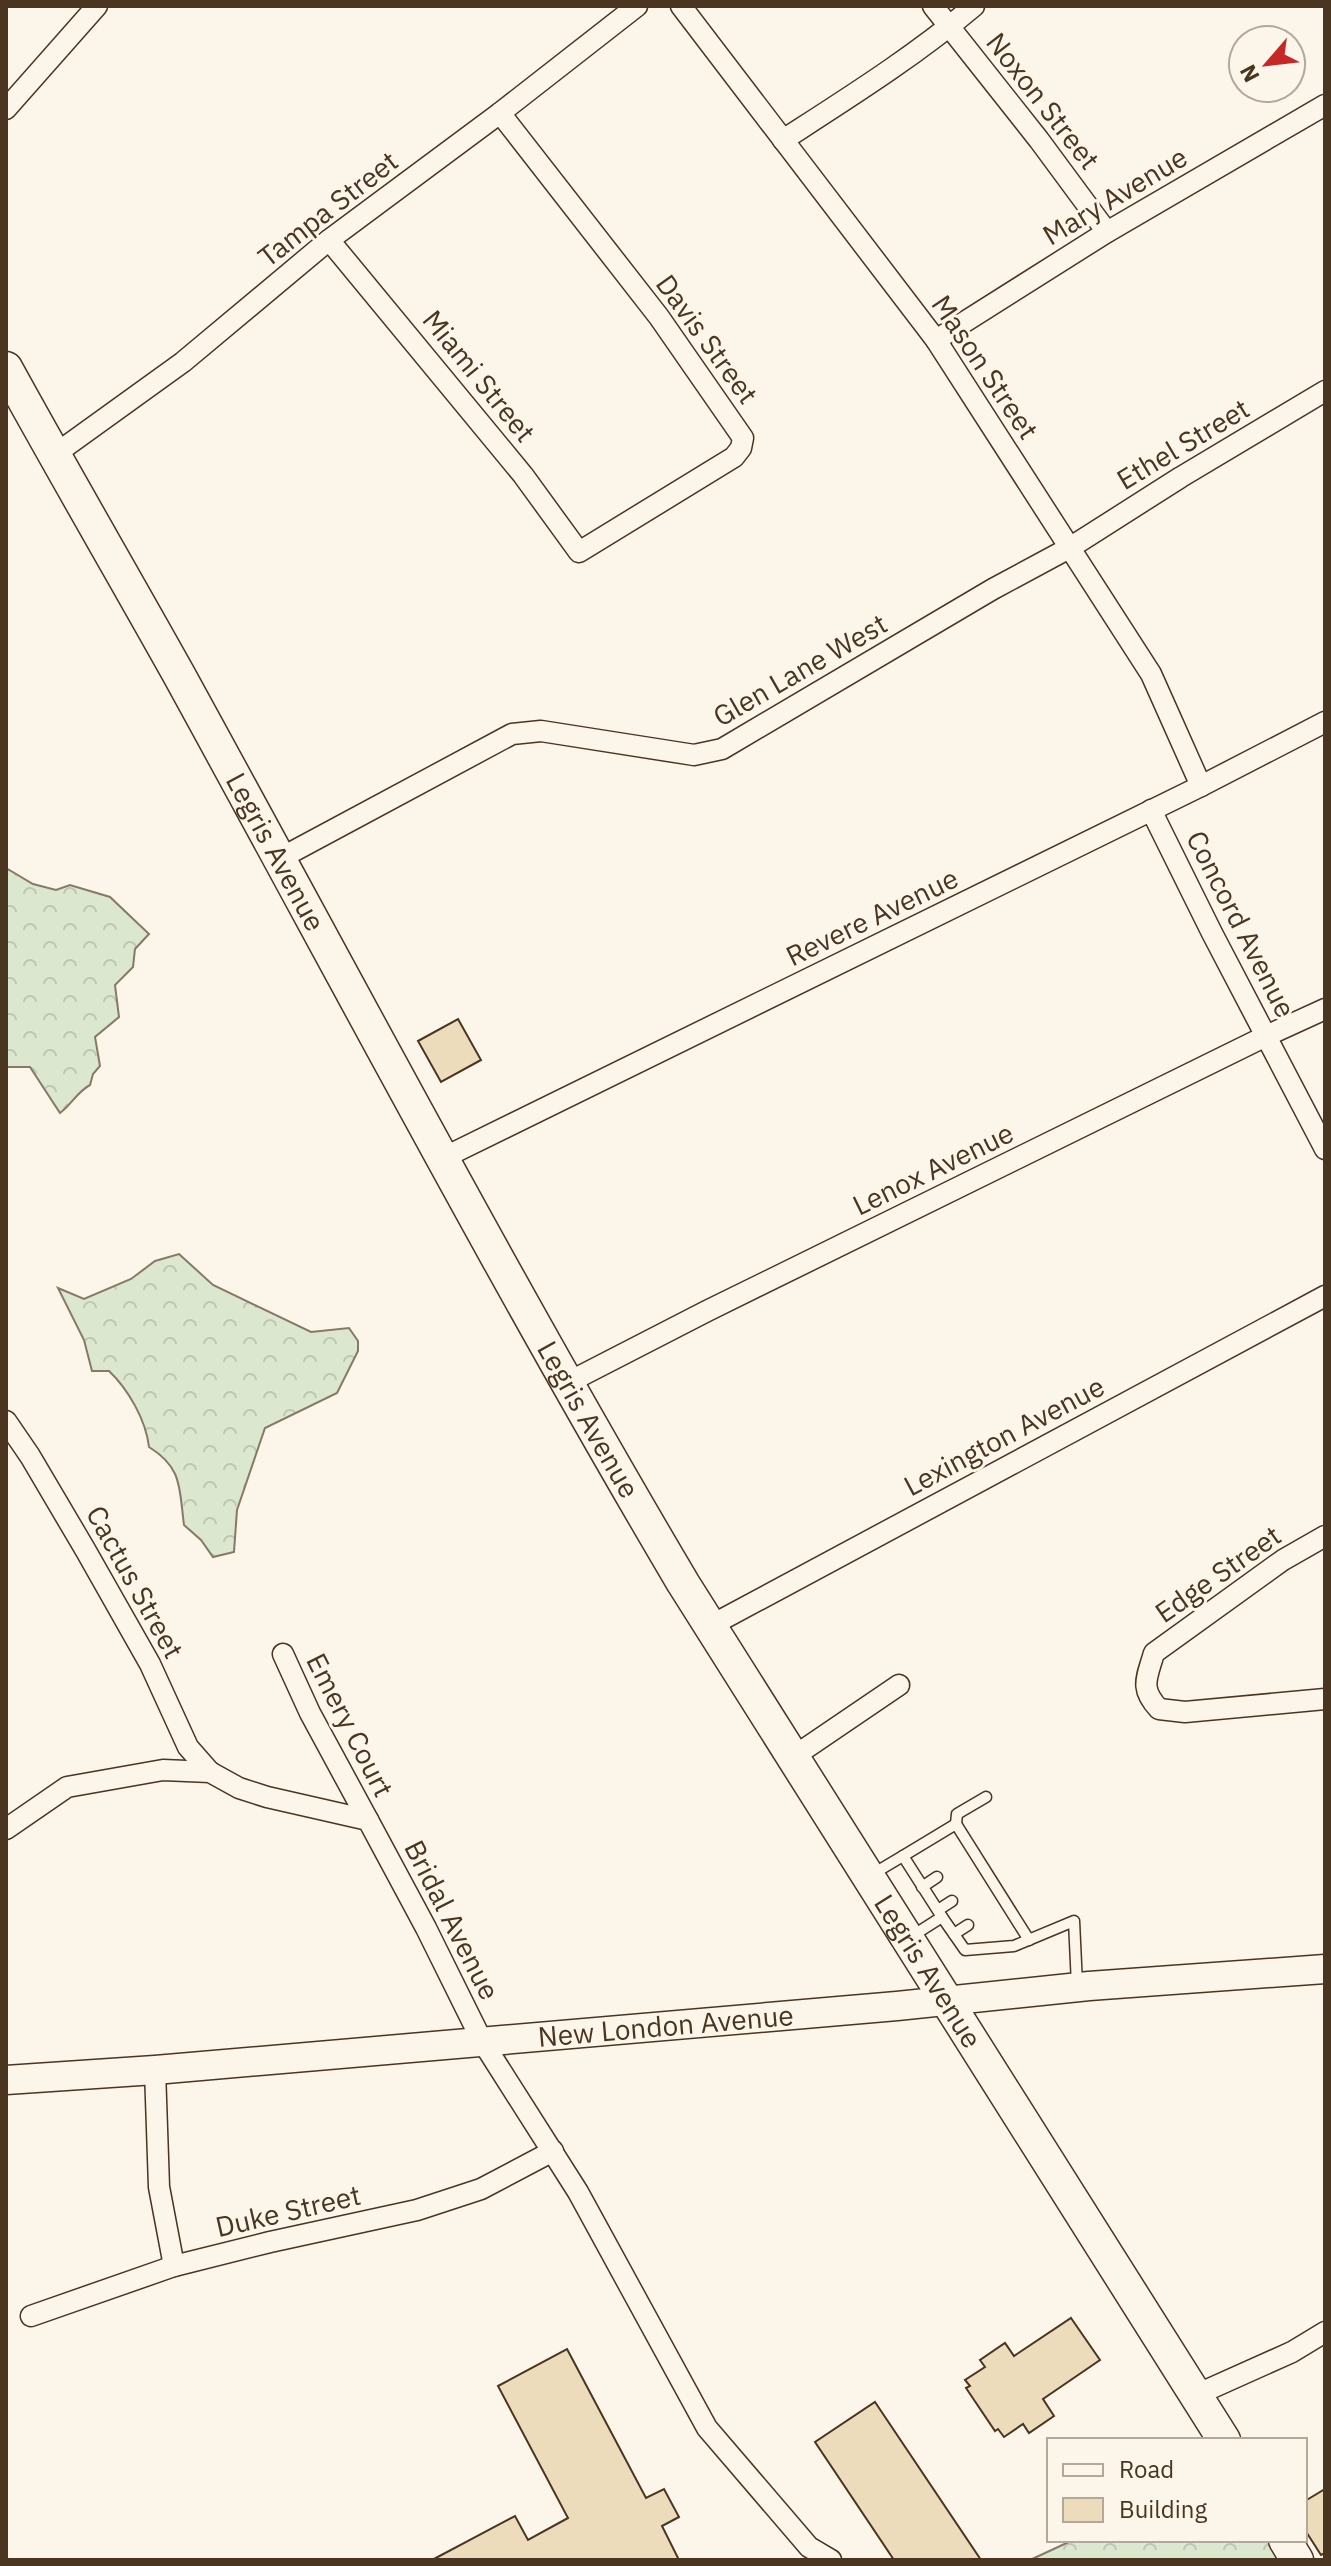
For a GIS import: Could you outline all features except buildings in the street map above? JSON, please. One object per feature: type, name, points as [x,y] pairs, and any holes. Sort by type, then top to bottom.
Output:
[{"type":"main road","name":"Legris Avenue","points":[[6,368],[177,671],[441,1159],[639,1509],[1223,2438]]},
{"type":"main road","name":"New London Avenue","points":[[6,2080],[155,2070],[1078,1987],[1325,1969]]},
{"type":"main road","points":[[1286,2542],[1297,2560]]},
{"type":"street","points":[[6,109],[97,6]]},
{"type":"street","name":"Tampa Street","points":[[54,455],[183,362],[329,240],[637,6]]},
{"type":"street","name":"Mason Street","points":[[681,6],[936,340],[1151,674],[1201,786]]},
{"type":"street","name":"Noxon Street","points":[[933,6],[1107,232]]},
{"type":"street","points":[[783,140],[868,85],[974,6]]},
{"type":"street","name":"Mary Avenue","points":[[936,340],[1107,232],[1325,105]]},
{"type":"street","name":"Davis Street","points":[[500,113],[659,317],[743,438],[741,448],[734,457],[579,552]]},
{"type":"street","name":"Miami Street","points":[[329,240],[523,475],[579,552]]},
{"type":"street","name":"Ethel Street","points":[[1071,547],[1325,391]]},
{"type":"street","name":"Glen Lane West","points":[[279,859],[512,734],[541,731],[694,755],[722,749],[993,589],[1071,547]]},
{"type":"street","name":"Revere Avenue","points":[[441,1159],[1201,786],[1325,722]]},
{"type":"street","name":"Concord Avenue","points":[[1151,810],[1325,1149]]},
{"type":"street","name":"Lenox Avenue","points":[[567,1383],[707,1311],[1325,1009]]},
{"type":"street","name":"Lexington Avenue","points":[[710,1626],[1325,1296]]},
{"type":"street","name":"Cactus Street","points":[[6,1423],[30,1456],[108,1589],[150,1664],[188,1747],[210,1772]]},
{"type":"street","name":"Edge Street","points":[[1325,1536],[1283,1560],[1154,1653],[1145,1675],[1148,1698],[1159,1709],[1185,1712],[1325,1699]]},
{"type":"street","name":"Emery Court","points":[[283,1654],[310,1713],[368,1820]]},
{"type":"street","points":[[793,1757],[899,1685]]},
{"type":"street","points":[[6,1829],[67,1787],[163,1770],[210,1772],[239,1788],[267,1797],[368,1820]]},
{"type":"street","name":"Bridal Avenue","points":[[368,1820],[482,2041],[553,2151],[707,2428],[809,2547],[831,2560]]},
{"type":"street","points":[[155,2070],[159,2187],[174,2266]]},
{"type":"street","name":"Duke Street","points":[[31,2316],[174,2266],[417,2210],[481,2189],[553,2151]]},
{"type":"street","points":[[1196,2395],[1292,2352],[1325,2332]]},
{"type":"lane","points":[[986,1797],[957,1814],[956,1824],[1029,1940]]},
{"type":"lane","points":[[868,1877],[956,1824]]},
{"type":"lane","points":[[964,1861],[975,1854]]},
{"type":"lane","points":[[903,1856],[965,1950],[1014,1946],[1074,1921],[1078,1987]]},
{"type":"lane","points":[[922,1887],[937,1877]]},
{"type":"lane","points":[[979,1884],[989,1878]]},
{"type":"lane","points":[[908,1939],[952,1901]]},
{"type":"lane","points":[[993,1909],[1004,1901]]},
{"type":"lane","points":[[954,1934],[968,1925]]},
{"type":"green space","points":[[6,868],[33,884],[56,890],[70,885],[110,897],[149,934],[135,949],[133,967],[115,985],[119,1017],[95,1037],[100,1066],[93,1074],[90,1085],[60,1113],[30,1067],[6,1067]]},
{"type":"green space","points":[[179,1254],[213,1285],[311,1332],[349,1328],[358,1341],[358,1351],[337,1393],[265,1428],[237,1510],[234,1552],[213,1557],[201,1540],[184,1525],[180,1490],[174,1471],[149,1447],[144,1426],[129,1396],[109,1371],[92,1371],[84,1340],[58,1288],[84,1299],[131,1279],[155,1261]]},
{"type":"green space","points":[[1069,2542],[1284,2542],[1296,2560],[1030,2560]]}]
